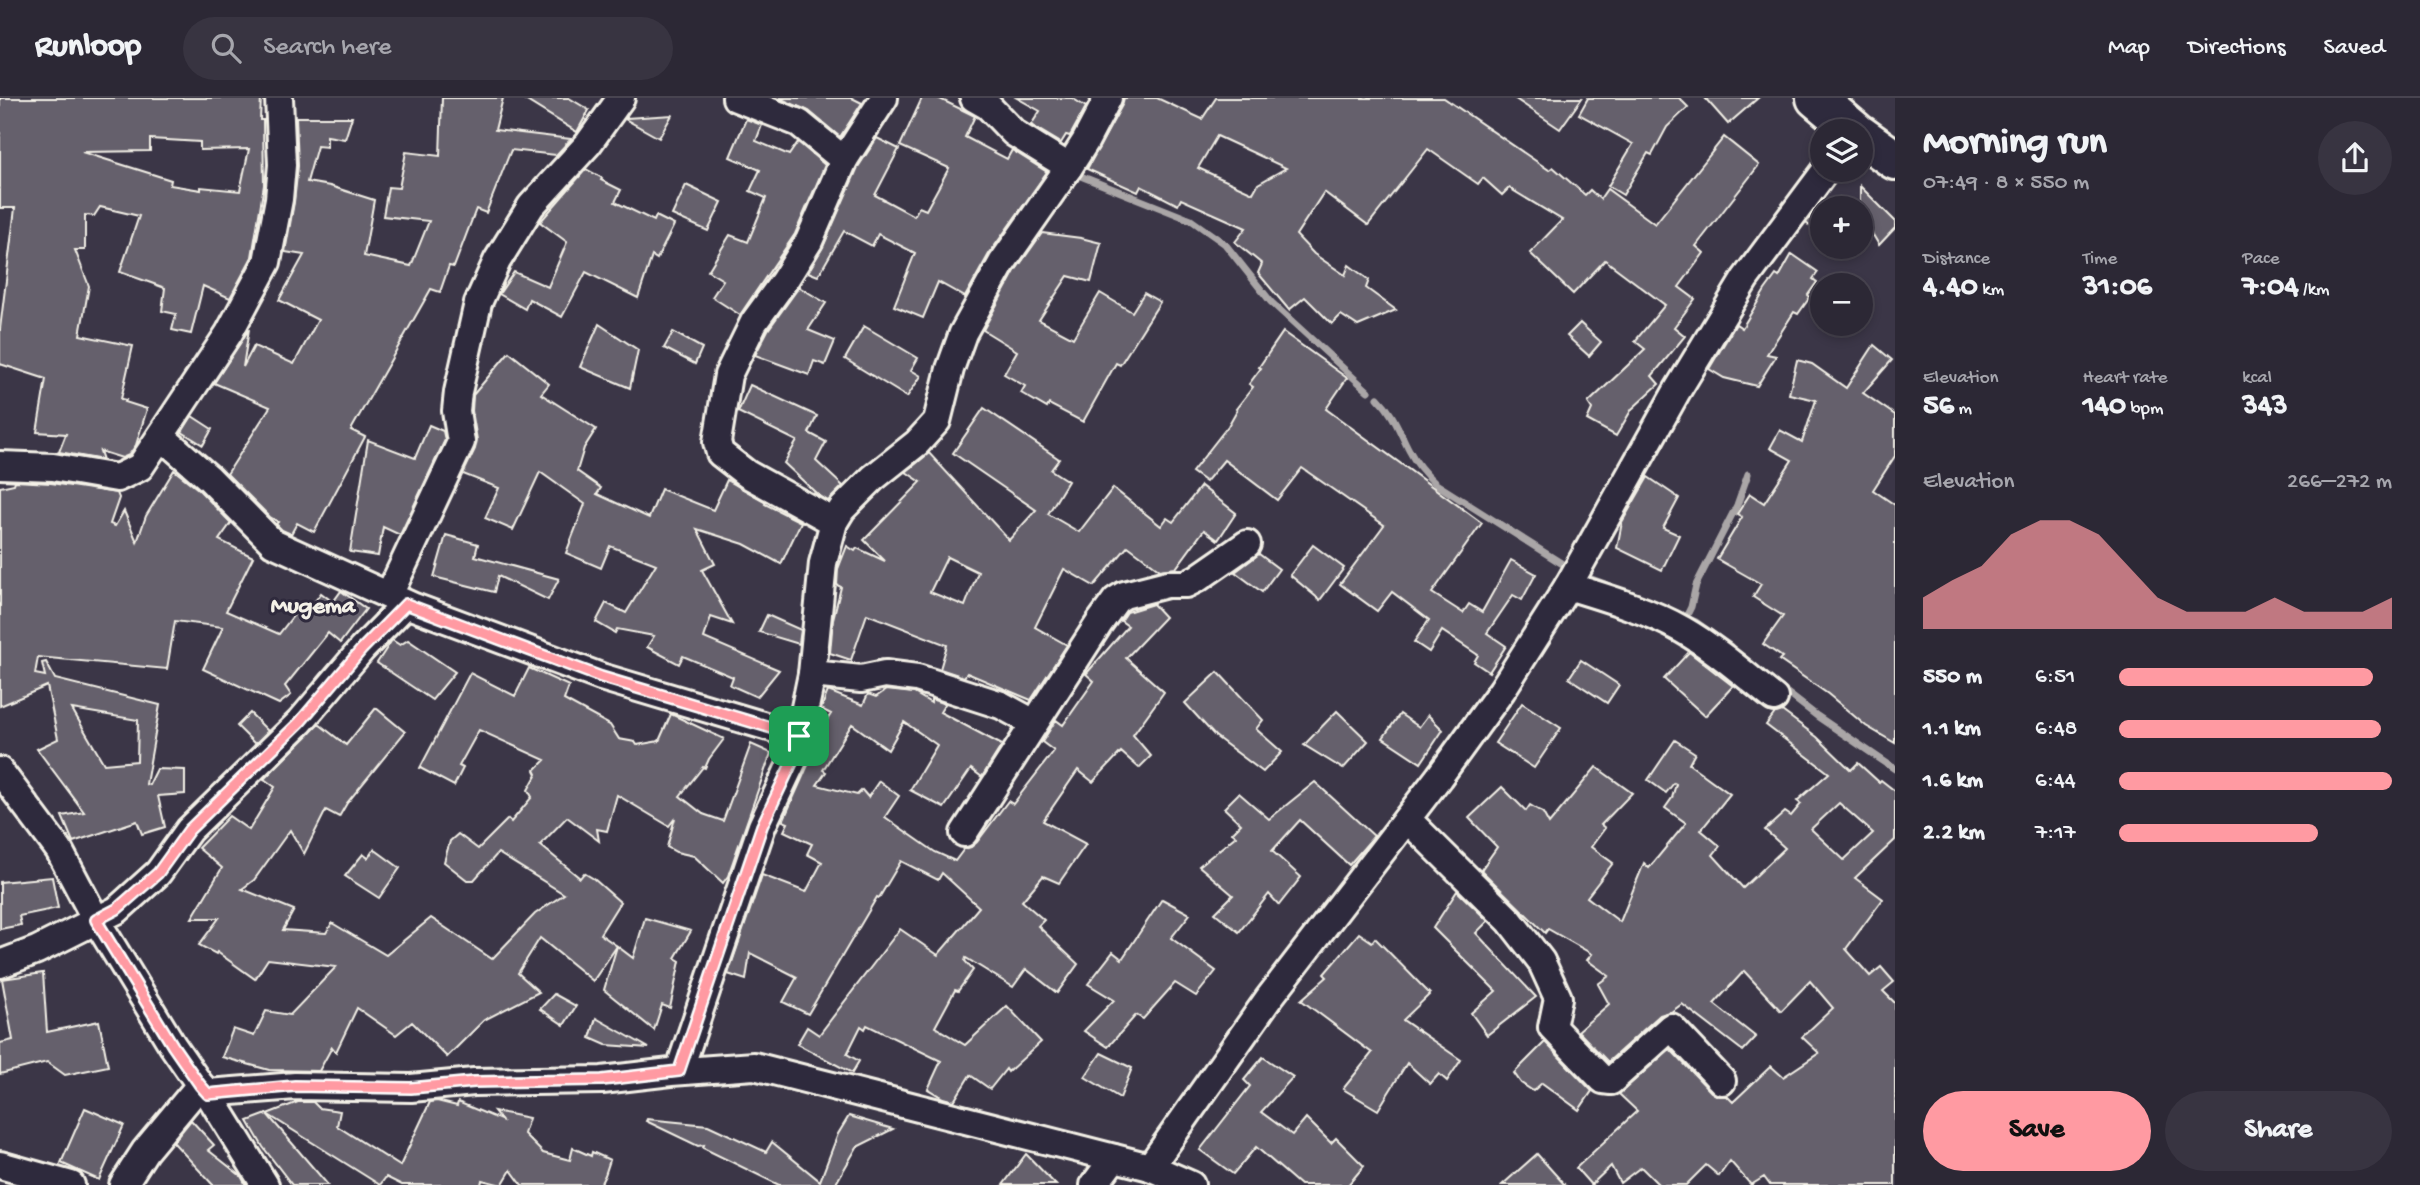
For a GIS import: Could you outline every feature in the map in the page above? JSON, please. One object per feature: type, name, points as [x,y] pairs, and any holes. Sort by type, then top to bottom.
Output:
[{"type":"main road","points":[[1815,98],[1840,119]]},
{"type":"main road","points":[[1873,144],[1895,160]]},
{"type":"street","points":[[0,465],[53,467],[117,478],[140,467],[229,333],[267,262],[279,199],[282,165],[279,98]]},
{"type":"street","points":[[0,964],[37,950],[117,909],[158,873],[189,830],[300,722],[362,649],[397,600],[461,442],[456,411],[458,392],[478,303],[497,261],[531,206],[588,144],[621,98]]},
{"type":"street","points":[[736,98],[799,123],[844,160]]},
{"type":"street","points":[[834,522],[747,474],[720,453],[717,442],[728,375],[754,322],[809,241],[844,160],[884,98]]},
{"type":"street","points":[[974,98],[988,106],[1013,132],[1069,167]]},
{"type":"street","points":[[679,1071],[762,826],[795,756],[812,674],[823,564],[834,522],[842,509],[873,478],[917,443],[937,421],[950,369],[963,333],[1002,263],[1069,167],[1108,98]]},
{"type":"street","points":[[1150,1167],[1269,998],[1502,691],[1567,586],[1670,404],[1745,279],[1817,182]]},
{"type":"street","points":[[161,436],[209,478],[273,542],[397,600],[601,677],[799,736]]},
{"type":"street","points":[[964,833],[1116,600],[1124,595],[1167,584],[1185,584],[1247,544]]},
{"type":"street","points":[[1567,586],[1619,601],[1682,630],[1774,698]]},
{"type":"street","points":[[812,674],[861,678],[885,674],[917,678],[991,701],[1034,723]]},
{"type":"street","points":[[0,771],[59,850],[96,920],[265,1185]]},
{"type":"street","points":[[1407,819],[1510,921],[1541,961],[1558,998],[1552,1027],[1603,1080],[1611,1081],[1671,1027],[1722,1081]]},
{"type":"street","points":[[122,1185],[145,1151],[204,1089],[295,1086],[411,1088],[474,1082],[602,1080],[754,1066],[1150,1167],[1191,1185]]},
{"type":"street","points":[[1094,1185],[1114,1158]]},
{"type":"street","points":[[0,1165],[71,1185]]},
{"type":"building","points":[[0,98],[261,98],[264,185],[252,257],[230,298],[203,286],[191,334],[172,330],[176,314],[162,311],[165,288],[120,272],[139,216],[100,207],[94,216],[85,215],[85,250],[75,250],[89,286],[80,335],[133,346],[121,399],[147,409],[136,445],[129,455],[122,458],[100,451],[103,460],[59,452],[66,434],[37,432],[46,379],[0,364],[0,329],[15,208],[0,208]],"holes":[[[150,139],[200,142],[200,150],[249,149],[240,191],[201,187],[201,190],[170,185],[171,180],[82,152],[150,151]]]},
{"type":"building","points":[[442,98],[503,98],[495,130],[571,139],[556,155],[511,150],[486,213],[476,209],[454,267],[449,266],[440,292],[431,289],[351,430],[365,437],[314,532],[297,523],[291,534],[282,530],[276,524],[278,522],[227,474],[270,407],[214,383],[249,329],[243,367],[254,346],[294,364],[318,320],[279,300],[304,255],[285,252],[298,166],[296,117],[352,117],[345,139],[327,136],[327,147],[317,146],[307,182],[330,186],[374,200],[364,256],[411,266],[429,221],[383,216],[388,187],[399,188],[406,152],[440,156]]},
{"type":"building","points":[[522,98],[569,98],[589,110],[577,132]]},
{"type":"building","points":[[779,98],[852,98],[862,103],[840,137],[809,111]]},
{"type":"building","points":[[922,98],[938,98],[975,116],[965,137],[1007,159],[1012,150],[1047,172],[989,254],[965,297],[938,282],[923,318],[894,306],[915,253],[878,234],[872,246],[844,231],[818,276],[808,272],[823,247],[858,167],[877,138],[899,149],[875,195],[914,216],[919,207],[926,210],[949,168],[900,146]]},
{"type":"building","points":[[1017,98],[1072,98],[1086,107],[1070,136],[1066,135],[1061,143],[1031,125],[1040,111]]},
{"type":"building","points":[[1124,98],[1157,98],[1202,119],[1216,98],[1444,98],[1549,170],[1553,167],[1585,195],[1590,190],[1600,199],[1607,189],[1655,224],[1724,137],[1759,165],[1696,246],[1704,253],[1679,287],[1695,299],[1674,327],[1685,336],[1652,376],[1659,384],[1632,409],[1616,436],[1587,420],[1592,409],[1588,403],[1645,349],[1635,341],[1665,305],[1605,260],[1573,294],[1530,253],[1562,220],[1509,188],[1502,195],[1483,178],[1478,184],[1428,149],[1368,225],[1324,192],[1296,235],[1314,254],[1345,275],[1349,265],[1369,280],[1366,288],[1396,310],[1358,326],[1341,315],[1332,324],[1305,297],[1289,310],[1258,273],[1262,264],[1235,242],[1246,228],[1181,199],[1178,205],[1141,186],[1138,192],[1087,169]],"holes":[[[1217,136],[1286,168],[1258,184],[1253,193],[1198,168]]]},
{"type":"building","points":[[1514,98],[1582,98],[1560,129]]},
{"type":"building","points":[[1588,98],[1679,98],[1688,107],[1667,127],[1652,155],[1648,153],[1623,195],[1608,186],[1633,144],[1579,114]]},
{"type":"building","points":[[1705,98],[1758,98],[1728,124]]},
{"type":"building","points":[[672,115],[659,138],[625,119],[626,118]]},
{"type":"building","points":[[746,119],[762,125],[756,141],[789,155],[798,142],[825,165],[795,234],[740,315],[712,297],[723,280],[708,271],[730,235],[748,242],[766,198],[750,191],[760,170],[730,157]]},
{"type":"building","points":[[586,169],[621,190],[615,202],[654,221],[656,216],[674,225],[657,259],[652,256],[638,298],[586,272],[562,317],[529,299],[525,309],[499,294],[514,272],[548,287],[567,242],[540,222]]},
{"type":"building","points":[[686,185],[722,202],[708,231],[672,215]]},
{"type":"building","points":[[1860,186],[1870,196],[1860,196]]},
{"type":"building","points":[[1873,199],[1895,221],[1895,228],[1879,245],[1873,235]]},
{"type":"building","points":[[1042,233],[1101,243],[1091,282],[1068,276],[1039,320],[1073,338],[1100,293],[1132,312],[1144,293],[1160,302],[1120,365],[1116,363],[1083,422],[1049,404],[1047,408],[1021,393],[1025,386],[1004,374],[1017,351],[983,330],[1015,271]]},
{"type":"building","points":[[1792,254],[1818,272],[1810,273],[1810,297],[1798,314],[1794,312],[1767,354],[1776,356],[1757,386],[1724,378],[1709,369],[1736,324],[1742,328],[1765,290],[1776,275],[1779,277]]},
{"type":"building","points":[[799,287],[826,303],[808,330],[835,341],[825,365],[814,361],[809,375],[755,355],[768,330]]},
{"type":"building","points":[[1580,323],[1601,342],[1589,356],[1567,336]]},
{"type":"building","points":[[599,324],[638,350],[630,388],[580,367]]},
{"type":"building","points":[[864,326],[918,358],[911,370],[921,376],[907,397],[845,359]]},
{"type":"building","points":[[673,332],[702,348],[695,364],[664,348]]},
{"type":"building","points":[[1283,332],[1347,378],[1326,409],[1482,523],[1432,593],[1463,613],[1469,604],[1482,612],[1511,560],[1536,574],[1522,600],[1513,595],[1487,633],[1506,646],[1489,672],[1474,662],[1478,655],[1442,631],[1429,652],[1414,642],[1429,620],[1392,592],[1377,611],[1340,584],[1384,525],[1302,468],[1277,500],[1224,460],[1206,482],[1192,472],[1228,426],[1236,409],[1253,387],[1249,384]]},
{"type":"building","points":[[1874,345],[1892,360],[1863,393],[1895,415],[1895,456],[1873,490],[1895,505],[1895,743],[1866,726],[1828,694],[1779,660],[1782,657],[1763,644],[1783,616],[1753,597],[1761,584],[1717,559],[1742,517],[1737,514],[1750,494],[1764,503],[1792,460],[1770,448],[1780,430],[1802,442],[1816,400],[1789,394],[1797,360],[1812,364],[1846,388]]},
{"type":"building","points":[[509,352],[549,384],[541,394],[596,429],[584,448],[577,471],[601,488],[597,494],[649,518],[661,489],[713,510],[727,480],[766,502],[765,504],[801,522],[781,564],[744,544],[697,529],[715,564],[702,570],[732,624],[711,617],[704,638],[779,670],[757,697],[730,685],[733,677],[683,656],[679,664],[647,647],[654,636],[617,629],[615,633],[596,622],[606,603],[626,613],[656,564],[610,546],[601,568],[566,553],[585,504],[540,472],[513,530],[485,518],[499,488],[463,474],[477,440],[472,411],[473,395]]},
{"type":"building","points":[[750,385],[817,416],[809,433],[826,442],[816,461],[843,486],[828,501],[784,463],[797,441],[738,412]]},
{"type":"building","points":[[984,408],[1059,459],[1051,470],[1068,481],[1048,514],[1079,532],[1113,488],[1161,526],[1167,518],[1173,522],[1201,486],[1236,513],[1218,540],[1204,530],[1176,568],[1160,570],[1128,546],[1094,586],[1064,569],[1035,627],[1067,645],[1031,700],[967,673],[964,677],[940,669],[947,645],[867,614],[851,660],[830,653],[833,619],[841,587],[837,585],[838,569],[847,546],[885,561],[864,540],[921,482],[906,472],[929,453],[1009,540],[1036,510],[953,453]],"holes":[[[947,557],[978,572],[965,606],[930,592]]]},
{"type":"building","points":[[192,416],[212,429],[203,445],[182,432]]},
{"type":"building","points":[[429,425],[443,431],[445,440],[400,535],[383,527],[378,556],[350,552],[368,440],[415,458]]},
{"type":"building","points":[[174,470],[198,489],[231,523],[219,540],[253,557],[226,611],[279,634],[303,603],[310,608],[321,593],[333,602],[341,591],[366,609],[340,643],[328,633],[285,686],[291,695],[279,704],[203,669],[223,627],[175,621],[167,669],[38,657],[35,674],[45,676],[42,663],[46,662],[55,679],[160,705],[146,784],[149,785],[157,769],[185,770],[185,794],[158,796],[165,827],[142,834],[137,821],[73,842],[62,816],[84,812],[37,749],[58,739],[47,686],[0,706],[0,487],[14,484],[15,481],[51,483],[117,493],[119,498],[110,524],[115,526],[124,511],[137,542],[146,516]],"holes":[[[72,709],[138,720],[137,761],[104,764]]]},
{"type":"building","points":[[1648,477],[1679,498],[1663,528],[1679,535],[1662,570],[1617,548],[1622,522]]},
{"type":"building","points":[[446,535],[478,544],[475,556],[559,579],[548,600],[498,576],[494,592],[434,577]]},
{"type":"building","points":[[1313,545],[1344,568],[1320,600],[1290,575]]},
{"type":"building","points":[[1259,554],[1279,569],[1262,592],[1235,572]]},
{"type":"building","points":[[1153,604],[1165,617],[1126,658],[1164,692],[1133,735],[1151,756],[1139,768],[1121,752],[1093,782],[1078,770],[1043,821],[1086,844],[1059,883],[1043,876],[1022,901],[1044,920],[1038,926],[1078,964],[1057,993],[1026,969],[1013,987],[966,958],[965,961],[973,970],[958,991],[955,990],[935,1027],[965,1045],[1007,1006],[1041,1042],[1008,1072],[1006,1069],[990,1089],[970,1075],[954,1101],[928,1089],[941,1061],[867,1025],[865,1029],[861,1026],[847,1054],[859,1061],[852,1073],[797,1044],[807,1027],[819,1035],[900,929],[938,955],[979,907],[942,873],[938,880],[901,861],[808,1014],[783,1002],[797,977],[750,953],[746,980],[728,974],[762,875],[806,892],[822,862],[807,854],[812,844],[784,831],[788,823],[783,821],[809,763],[814,740],[831,714],[821,709],[828,691],[863,705],[868,694],[876,697],[886,690],[914,693],[931,703],[931,699],[945,704],[940,712],[1002,745],[982,777],[971,769],[944,808],[910,790],[937,745],[904,722],[888,750],[852,724],[823,770],[826,772],[817,785],[857,795],[862,790],[868,797],[879,781],[899,796],[885,817],[935,852],[955,861],[964,849],[977,842],[1008,801],[1013,804],[1054,751],[1042,742],[1056,720],[1063,725],[1094,681],[1086,674],[1128,626],[1121,621],[1127,612]]},
{"type":"building","points":[[767,615],[801,630],[799,644],[759,632]]},
{"type":"building","points":[[392,640],[400,645],[408,640],[455,672],[432,700],[377,663]]},
{"type":"building","points":[[1689,652],[1733,686],[1705,716],[1664,679]]},
{"type":"building","points":[[1581,660],[1619,685],[1607,703],[1569,678]]},
{"type":"building","points":[[529,668],[569,686],[564,700],[610,725],[619,739],[635,742],[637,745],[659,741],[671,714],[724,739],[705,768],[703,767],[680,796],[703,814],[723,821],[751,744],[771,753],[728,876],[723,883],[694,856],[667,847],[675,818],[669,826],[617,795],[607,831],[597,829],[599,841],[567,817],[540,845],[580,878],[584,873],[594,879],[620,902],[600,934],[617,946],[593,981],[540,938],[518,973],[539,992],[484,1020],[447,1057],[412,1022],[396,1035],[357,1008],[336,1052],[332,1047],[319,1071],[269,1070],[222,1057],[233,1029],[254,1036],[266,1011],[290,1015],[336,967],[268,959],[255,979],[217,952],[216,954],[199,945],[219,918],[192,918],[222,868],[198,848],[229,816],[249,830],[275,787],[264,779],[319,724],[346,745],[376,708],[405,732],[347,803],[339,817],[326,810],[304,854],[290,830],[254,880],[242,889],[294,910],[283,930],[326,933],[332,923],[386,955],[431,918],[492,959],[535,914],[564,894],[498,853],[474,880],[467,880],[444,862],[450,841],[458,834],[478,849],[508,819],[511,822],[532,797],[528,790],[537,774],[535,770],[545,760],[479,730],[459,766],[463,768],[454,786],[420,768],[470,673],[515,696]]},
{"type":"building","points":[[1218,672],[1263,720],[1256,729],[1282,752],[1263,772],[1215,736],[1185,703]]},
{"type":"building","points":[[1522,703],[1561,728],[1534,768],[1495,743]]},
{"type":"building","points":[[1337,711],[1368,741],[1343,769],[1304,745]]},
{"type":"building","points":[[1782,711],[1817,737],[1851,770],[1858,763],[1879,782],[1881,780],[1895,791],[1895,840],[1855,878],[1883,899],[1846,949],[1870,976],[1881,967],[1894,982],[1883,991],[1895,1003],[1895,1185],[1770,1185],[1764,1177],[1751,1185],[1730,1161],[1719,1176],[1706,1165],[1686,1185],[1659,1185],[1641,1167],[1620,1183],[1611,1166],[1591,1185],[1576,1168],[1637,1111],[1619,1094],[1670,1049],[1711,1092],[1718,1096],[1727,1096],[1733,1102],[1771,1066],[1783,1077],[1819,1053],[1802,1037],[1833,1008],[1810,981],[1781,1011],[1744,971],[1714,1004],[1756,1037],[1743,1051],[1682,1004],[1671,1012],[1660,1015],[1608,1062],[1578,1031],[1609,1004],[1598,984],[1609,976],[1587,960],[1592,954],[1548,929],[1545,933],[1481,870],[1497,847],[1469,818],[1502,787],[1526,811],[1530,805],[1543,813],[1549,824],[1596,767],[1632,793],[1601,825],[1605,828],[1591,847],[1613,863],[1587,897],[1620,922],[1644,863],[1649,868],[1686,823],[1665,808],[1672,798],[1676,784],[1666,793],[1648,780],[1675,740],[1695,753],[1689,764],[1730,794],[1701,830],[1720,846],[1713,855],[1743,888],[1785,848],[1765,830],[1785,812],[1791,816],[1801,804],[1797,801],[1829,773],[1766,725],[1775,713]],"holes":[[[1839,803],[1873,833],[1844,860],[1811,829]]]},
{"type":"building","points":[[250,713],[268,731],[255,744],[237,726]]},
{"type":"building","points":[[1400,714],[1419,727],[1428,715],[1443,730],[1421,763],[1383,738]]},
{"type":"building","points":[[1315,782],[1374,836],[1349,865],[1300,820],[1272,851],[1301,877],[1279,905],[1269,894],[1239,932],[1215,913],[1233,895],[1199,866],[1236,836],[1232,833],[1241,824],[1224,808],[1239,793],[1269,819]]},
{"type":"building","points":[[374,849],[400,868],[379,898],[345,876],[363,854],[368,858]]},
{"type":"building","points":[[52,877],[58,908],[19,916],[21,925],[0,929],[0,882]]},
{"type":"building","points":[[1457,891],[1488,921],[1476,933],[1536,997],[1487,1035],[1471,1013],[1496,991],[1433,928]]},
{"type":"building","points":[[1162,899],[1190,914],[1171,938],[1216,971],[1196,996],[1175,983],[1143,1019],[1136,1015],[1108,1047],[1084,1031],[1114,1000],[1088,984],[1113,952],[1122,959]]},
{"type":"building","points":[[645,918],[691,931],[675,958],[680,961],[670,1008],[662,1005],[654,1030],[604,990],[617,946],[633,958]]},
{"type":"building","points":[[1359,933],[1372,942],[1375,938],[1430,994],[1403,1020],[1461,1060],[1447,1081],[1439,1074],[1430,1084],[1407,1063],[1378,1110],[1343,1089],[1372,1053],[1301,1000],[1327,977],[1324,974]]},
{"type":"building","points":[[43,973],[47,1032],[99,1021],[108,1066],[65,1075],[47,1062],[0,1074],[0,1043],[13,1040],[2,979]]},
{"type":"building","points":[[554,994],[576,1006],[564,1025],[540,1009]]},
{"type":"building","points":[[596,1018],[649,1048],[606,1045],[590,1038]]},
{"type":"building","points":[[1545,1042],[1592,1091],[1579,1110],[1542,1083],[1533,1091],[1521,1083],[1514,1073]]},
{"type":"building","points":[[1101,1053],[1132,1068],[1120,1098],[1085,1077]]},
{"type":"building","points":[[1263,1057],[1293,1077],[1261,1112],[1292,1135],[1306,1118],[1331,1143],[1336,1138],[1364,1166],[1348,1185],[1300,1185],[1256,1147],[1233,1174],[1200,1150],[1250,1086],[1244,1080]]},
{"type":"building","points":[[298,1102],[313,1102],[319,1108],[340,1111],[337,1126],[400,1166],[430,1102],[457,1106],[458,1102],[501,1120],[494,1111],[529,1118],[524,1134],[543,1153],[570,1160],[573,1148],[591,1156],[592,1152],[610,1160],[605,1175],[600,1185],[522,1185],[511,1170],[502,1185],[482,1180],[481,1185],[402,1185],[386,1177],[380,1185],[267,1114]]},
{"type":"building","points":[[85,1108],[124,1125],[99,1180],[61,1163]]},
{"type":"building","points":[[267,1114],[328,1185],[292,1185],[263,1147],[248,1121]]},
{"type":"building","points":[[849,1116],[893,1129],[857,1147],[835,1185],[779,1185],[703,1148],[704,1145],[698,1146],[646,1121],[708,1125],[766,1152],[772,1142],[820,1181],[838,1134]]},
{"type":"building","points":[[191,1120],[214,1145],[208,1150],[241,1176],[246,1185],[213,1185],[173,1142]]},
{"type":"building","points":[[1026,1154],[1056,1185],[1003,1185]]},
{"type":"building","points":[[1537,1154],[1565,1185],[1502,1185]]},
{"type":"waterway","points":[[1078,175],[1191,220],[1225,244],[1271,302],[1368,391]]},
{"type":"waterway","points":[[1378,398],[1392,416],[1415,460],[1436,484],[1561,563]]},
{"type":"waterway","points":[[1686,617],[1696,585],[1737,505],[1748,474]]},
{"type":"waterway","points":[[1586,577],[1605,584]]},
{"type":"waterway","points":[[1684,617],[1696,622],[1730,646]]},
{"type":"waterway","points":[[1777,685],[1895,769]]},
{"type":"district","name":"Mugema","points":[[313,607]]},
{"type":"route","points":[[406,604],[601,677],[799,736],[795,756],[762,826],[679,1071],[602,1080],[474,1082],[411,1088],[295,1086],[208,1094],[173,1046],[96,920],[117,909],[158,873],[189,830],[300,722],[362,649],[406,604]]}]
